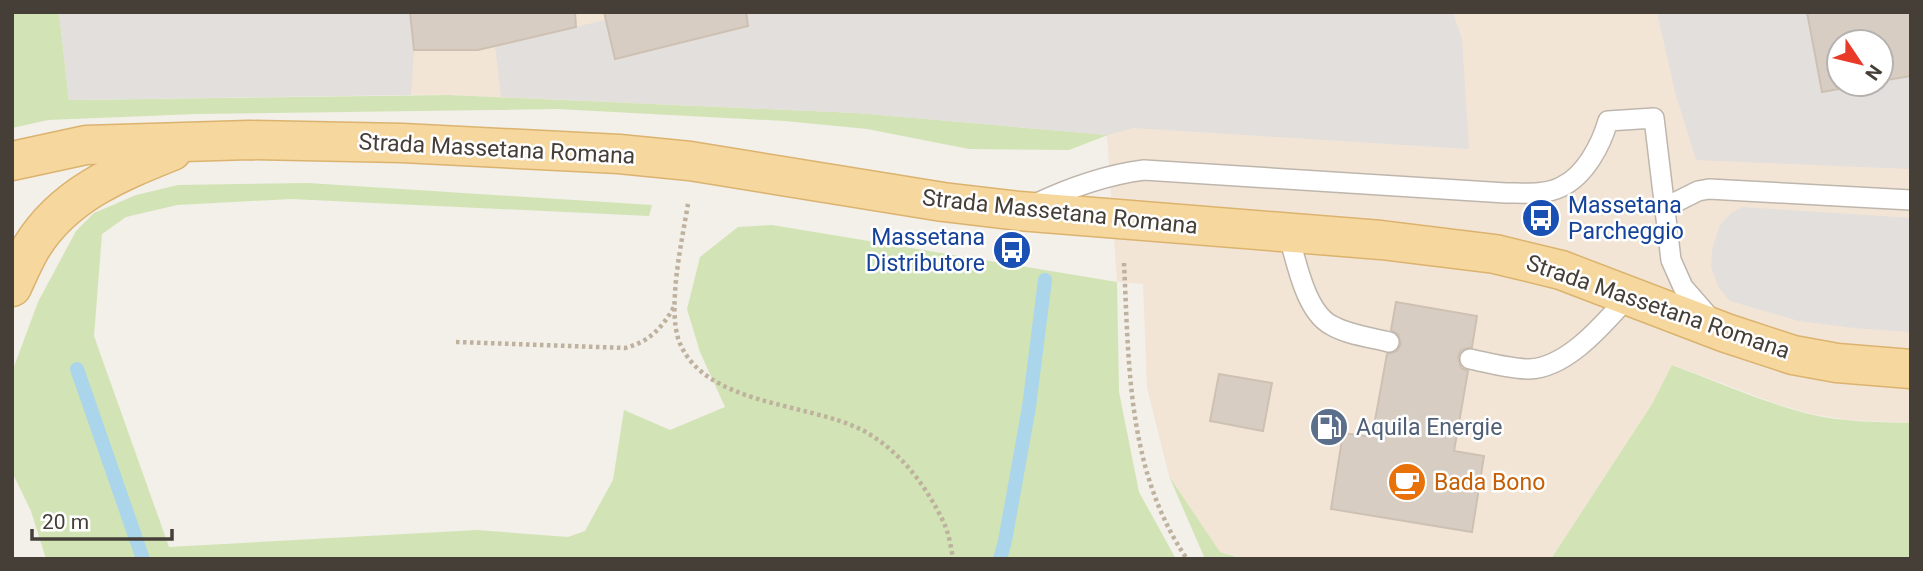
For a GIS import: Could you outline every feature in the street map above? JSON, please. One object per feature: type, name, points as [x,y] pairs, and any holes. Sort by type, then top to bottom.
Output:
[{"type":"main road","name":"Strada Massetana Romana","points":[[12,161],[86,145],[249,140],[352,141],[619,154],[690,161],[943,202],[1019,211],[1422,244],[1524,259],[1562,270],[1771,349],[1837,363],[1911,369]]},
{"type":"main road","name":"Strada Massetana Romana","points":[[12,287],[30,249],[69,203],[86,190],[129,168],[194,143]]},
{"type":"lane","points":[[1019,211],[1063,190],[1100,178],[1144,170],[1506,193],[1549,191],[1560,188],[1579,173],[1598,147],[1608,121],[1654,118],[1671,260],[1676,276],[1703,312],[1726,333]]},
{"type":"lane","points":[[1666,207],[1698,191],[1709,189],[1911,200]]},
{"type":"lane","points":[[1288,233],[1310,300],[1320,317],[1339,330],[1389,342]]},
{"type":"lane","points":[[1470,359],[1529,369],[1550,364],[1583,342],[1629,296]]},
{"type":"path","points":[[690,161],[689,198],[674,307],[679,341],[694,366],[707,377],[732,389],[860,429],[892,450],[919,479],[945,524],[953,559]]},
{"type":"path","points":[[1119,221],[1124,263],[1130,386],[1149,485],[1170,534],[1187,559]]},
{"type":"path","points":[[456,342],[625,348],[647,341],[666,321],[674,307]]},
{"type":"shaded area","points":[[59,12],[1911,12],[1911,423],[1849,420],[1811,414],[1673,365],[1652,404],[1551,559],[1243,559],[1220,552],[1169,476],[1147,388],[1143,284],[1117,282],[1107,135],[857,113],[449,95],[365,94]]},
{"type":"shaded area","points":[[59,12],[421,12],[414,50],[411,95],[69,100]]},
{"type":"shaded area","points":[[728,12],[1453,12],[1462,39],[1469,149],[1134,128],[1108,135],[857,113],[501,97],[495,46],[605,20],[615,59]]},
{"type":"shaded area","points":[[1657,12],[1807,12],[1825,98],[1895,98],[1895,79],[1911,76],[1911,169],[1696,160],[1675,92]]},
{"type":"shaded area","points":[[1743,207],[1911,218],[1911,332],[1799,321],[1730,301],[1719,288],[1711,267],[1712,249],[1720,225],[1731,213]]},
{"type":"green space","points":[[12,12],[59,12],[69,100],[449,95],[857,113],[1108,135],[1069,150],[969,149],[867,129],[785,121],[557,109],[196,114],[48,120],[12,128]]},
{"type":"green space","points":[[308,183],[652,205],[649,216],[291,199],[177,205],[126,217],[102,234],[94,336],[169,547],[477,530],[568,537],[585,531],[613,480],[624,410],[670,430],[725,407],[700,352],[687,309],[700,257],[738,227],[772,225],[1117,282],[1119,392],[1139,492],[1176,559],[46,559],[31,511],[12,472],[12,372],[38,302],[76,231],[94,213],[136,195],[178,185]]},
{"type":"green space","points":[[1672,365],[1757,398],[1821,417],[1911,423],[1911,559],[1551,559],[1652,404]]},
{"type":"green space","points":[[1169,476],[1220,552],[1243,559],[1205,559]]},
{"type":"building","points":[[410,12],[575,12],[576,27],[478,50],[414,50]]},
{"type":"building","points":[[604,12],[746,12],[748,26],[615,59]]},
{"type":"building","points":[[1807,12],[1911,12],[1911,76],[1895,79],[1895,28],[1825,28],[1825,91],[1822,92]]},
{"type":"building","points":[[1396,302],[1477,316],[1472,347],[1461,350],[1458,357],[1461,368],[1468,371],[1454,451],[1484,456],[1472,532],[1331,509],[1343,433],[1372,437],[1387,354],[1397,351],[1401,344],[1398,334],[1391,330]]},
{"type":"building","points":[[1219,374],[1272,383],[1263,431],[1210,421]]},
{"type":"waterway","points":[[1000,559],[1029,407],[1045,280]]},
{"type":"waterway","points":[[77,369],[143,559]]},
{"type":"place","name":"Massetana Parcheggio","points":[[1541,218]]},
{"type":"place","name":"Massetana Distributore","points":[[1012,250]]},
{"type":"place","name":"Aquila Energie","points":[[1329,427]]},
{"type":"place","name":"Bada Bono","points":[[1407,482]]}]
